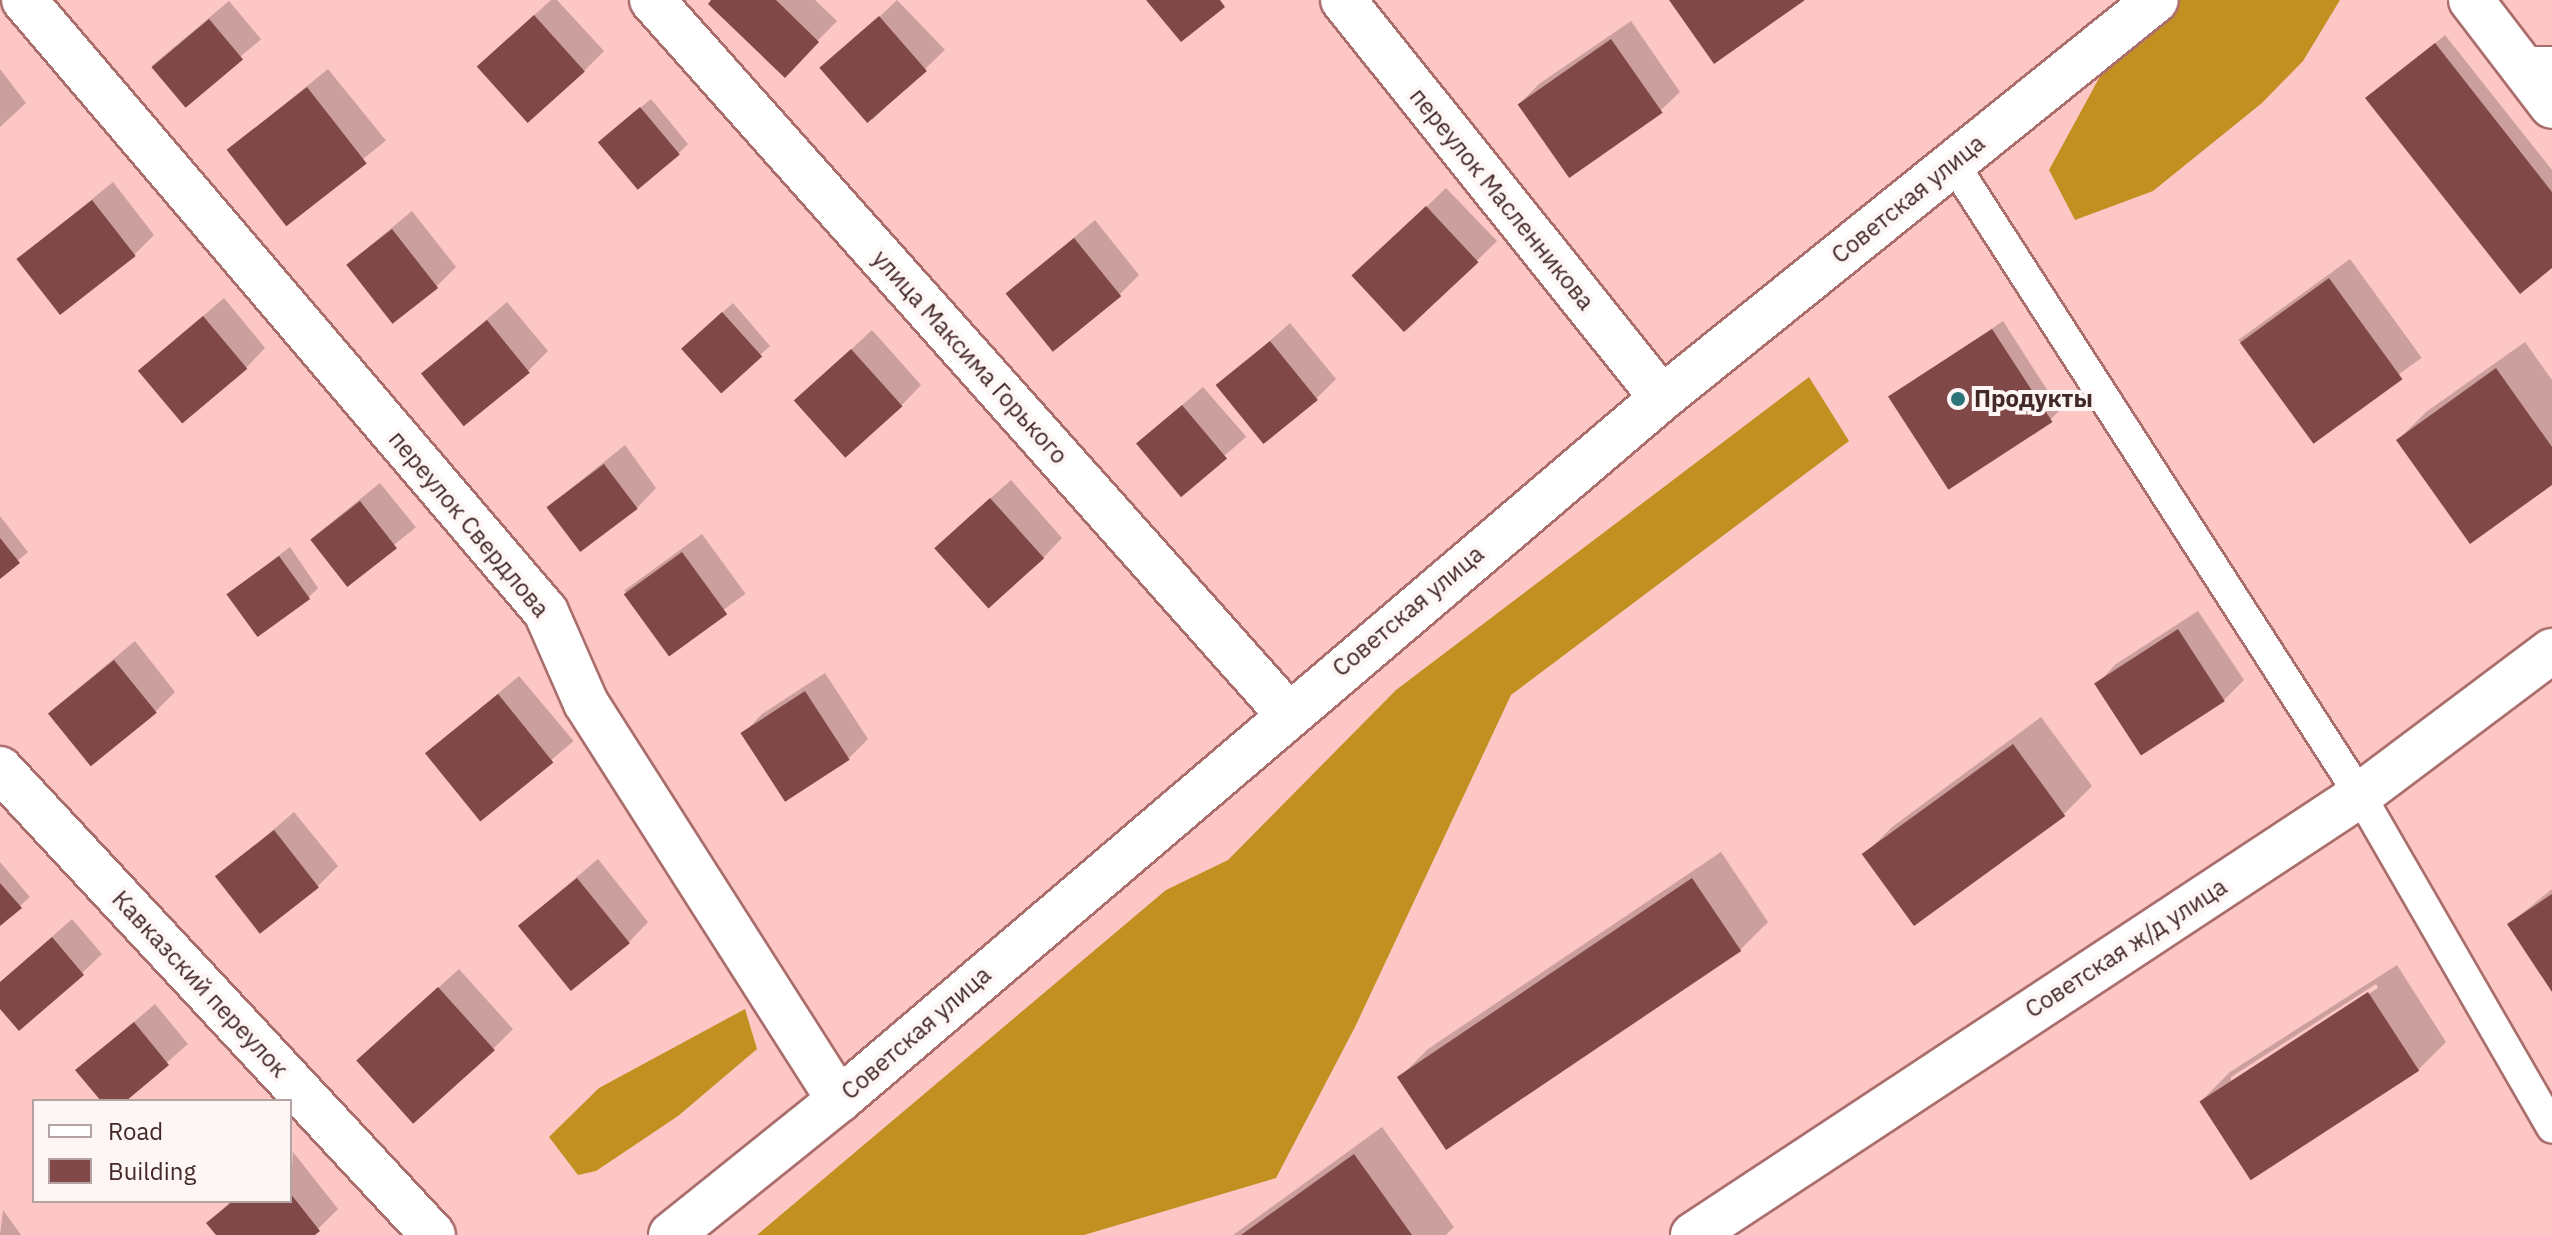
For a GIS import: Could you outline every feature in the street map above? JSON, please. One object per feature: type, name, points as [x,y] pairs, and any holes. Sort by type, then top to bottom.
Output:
[{"type":"street","name":"переулок Свердлова","points":[[24,0],[546,612],[586,703],[839,1100]]},
{"type":"street","name":"улица Максима Горького","points":[[652,0],[1287,713]]},
{"type":"street","name":"переулок Масленникова","points":[[1343,0],[1662,398]]},
{"type":"street","name":"Советская улица","points":[[671,1235],[839,1100],[1287,713],[1662,398],[2156,0]]},
{"type":"street","points":[[2471,0],[2535,62],[2552,106]]},
{"type":"street","name":"Советская ж/д улица","points":[[1693,1235],[2360,795],[2552,651]]},
{"type":"street","name":"Кавказский переулок","points":[[0,769],[433,1235]]},
{"type":"lane","points":[[1953,163],[2360,795],[2552,1127]]},
{"type":"shaded area","points":[[2170,0],[2340,0],[2303,61],[2262,103],[2153,191],[2075,220],[2049,170],[2104,69]]},
{"type":"shaded area","points":[[1809,377],[1849,441],[1511,695],[1355,1027],[1276,1178],[1084,1235],[757,1235],[1166,890],[1228,860],[1396,690]]},
{"type":"shaded area","points":[[745,1009],[757,1049],[678,1116],[596,1171],[578,1175],[549,1137],[599,1088]]},
{"type":"building","points":[[711,0],[776,0],[819,42],[785,78],[708,4]]},
{"type":"building","points":[[1146,0],[1220,0],[1225,7],[1181,42]]},
{"type":"building","points":[[1669,0],[1805,0],[1714,64]]},
{"type":"building","points":[[534,15],[585,71],[528,123],[477,67]]},
{"type":"building","points":[[879,16],[927,71],[867,123],[819,68]]},
{"type":"building","points":[[209,19],[243,60],[186,108],[152,67]]},
{"type":"building","points":[[1611,39],[1663,113],[1569,178],[1518,104]]},
{"type":"building","points":[[2435,43],[2552,192],[2552,268],[2520,294],[2365,98]]},
{"type":"building","points":[[307,87],[367,163],[286,226],[227,150]]},
{"type":"building","points":[[640,107],[680,154],[638,190],[598,142]]},
{"type":"building","points":[[92,200],[136,256],[60,315],[16,259]]},
{"type":"building","points":[[1426,206],[1479,262],[1404,332],[1351,276]]},
{"type":"building","points":[[392,229],[438,288],[392,324],[346,265]]},
{"type":"building","points":[[1074,238],[1121,296],[1053,352],[1006,293]]},
{"type":"building","points":[[2329,278],[2402,379],[2313,444],[2240,343]]},
{"type":"building","points":[[722,312],[762,357],[721,393],[681,349]]},
{"type":"building","points":[[203,316],[247,369],[182,423],[138,371]]},
{"type":"building","points":[[487,320],[530,373],[464,426],[421,373]]},
{"type":"building","points":[[1992,329],[2052,422],[1948,490],[1888,397]]},
{"type":"building","points":[[1270,341],[1318,400],[1263,444],[1216,385]]},
{"type":"building","points":[[851,349],[903,406],[845,458],[794,401]]},
{"type":"building","points":[[2496,368],[2552,447],[2552,485],[2470,544],[2396,440]]},
{"type":"building","points":[[1182,405],[1227,459],[1181,497],[1136,444]]},
{"type":"building","points":[[604,464],[638,509],[580,552],[546,507]]},
{"type":"building","points":[[990,498],[1044,558],[988,608],[934,548]]},
{"type":"building","points":[[360,501],[397,548],[347,587],[310,540]]},
{"type":"building","points":[[0,538],[20,563],[0,579]]},
{"type":"building","points":[[682,552],[727,614],[669,657],[624,594]]},
{"type":"building","points":[[279,556],[310,599],[258,637],[226,594]]},
{"type":"building","points":[[2178,629],[2225,701],[2141,756],[2094,683]]},
{"type":"building","points":[[114,660],[157,713],[91,766],[48,713]]},
{"type":"building","points":[[805,691],[850,760],[785,802],[740,733]]},
{"type":"building","points":[[498,694],[553,762],[480,822],[425,753]]},
{"type":"building","points":[[2013,744],[2065,816],[1914,926],[1862,854]]},
{"type":"building","points":[[274,830],[319,888],[260,934],[215,876]]},
{"type":"building","points":[[577,878],[630,943],[571,991],[518,926]]},
{"type":"building","points":[[1692,878],[1741,951],[1446,1150],[1397,1077]]},
{"type":"building","points":[[0,883],[22,908],[0,926]]},
{"type":"building","points":[[2552,894],[2552,992],[2507,924]]},
{"type":"building","points":[[52,937],[84,975],[19,1031],[0,1009],[0,982]]},
{"type":"building","points":[[438,987],[495,1050],[413,1124],[356,1061]]},
{"type":"building","points":[[2368,992],[2419,1071],[2251,1180],[2199,1101]]},
{"type":"building","points":[[134,1022],[169,1065],[128,1099],[99,1099],[75,1070]]},
{"type":"building","points":[[1354,1154],[1412,1235],[1241,1235]]},
{"type":"building","points":[[292,1196],[320,1231],[315,1235],[216,1235],[206,1223],[231,1203],[292,1203]]},
{"type":"place","name":"Продукты","points":[[1958,399]]}]
